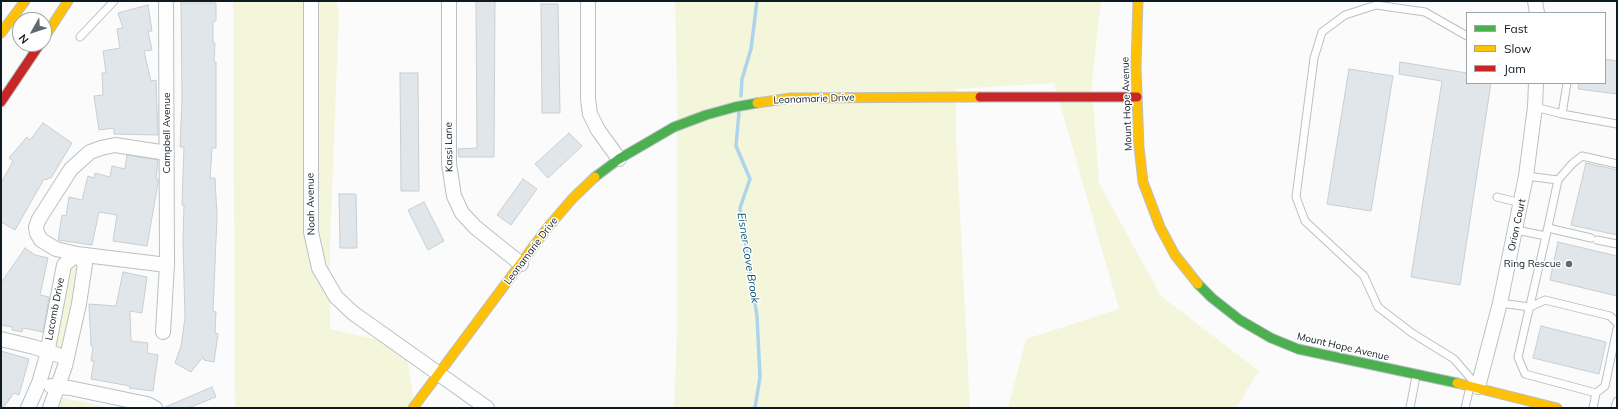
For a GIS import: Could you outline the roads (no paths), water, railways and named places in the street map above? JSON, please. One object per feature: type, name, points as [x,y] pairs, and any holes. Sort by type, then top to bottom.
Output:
[{"type":"main road","points":[[1,32],[25,1]]},
{"type":"main road","points":[[52,18],[65,1]]},
{"type":"main road","points":[[52,26],[68,1]]},
{"type":"main road","name":"Mount Hope Avenue","points":[[1138,1],[1137,97],[1139,147],[1143,182],[1150,204],[1175,255],[1192,278],[1212,298],[1240,320],[1271,338],[1298,349],[1474,386],[1557,408]]},
{"type":"main road","points":[[1,86],[27,52]]},
{"type":"main road","points":[[1,102],[35,52]]},
{"type":"main road","name":"Leonamarie Drive","points":[[412,408],[573,198],[595,177],[619,159],[650,140],[687,122],[735,107],[779,99],[1137,97]]},
{"type":"street","name":"Campbell Avenue","points":[[163,332],[167,265],[166,1]]},
{"type":"street","name":"Noah Avenue","points":[[311,1],[311,232],[317,262],[326,281],[342,302],[360,318],[438,374]]},
{"type":"street","name":"Kassi Lane","points":[[449,1],[449,164],[452,190],[459,208],[475,227],[521,264]]},
{"type":"street","points":[[588,1],[588,99],[590,114],[598,130],[619,159]]},
{"type":"street","points":[[1535,1],[1537,12]]},
{"type":"street","name":"Orion Court","points":[[1474,386],[1500,303],[1516,230],[1526,176],[1535,107],[1536,84]]},
{"type":"street","points":[[167,153],[115,145],[90,152],[71,169],[37,223],[36,233],[41,240],[49,246],[77,254],[167,265]]},
{"type":"street","points":[[50,408],[67,358],[79,304],[85,264],[77,254]]},
{"type":"street","name":"Lacomb Drive","points":[[28,408],[39,383],[64,265],[77,254]]},
{"type":"street","points":[[1,339],[67,358]]},
{"type":"street","points":[[438,374],[487,408]]},
{"type":"street","points":[[39,383],[58,388],[70,388],[146,404],[155,408]]},
{"type":"lane","points":[[80,37],[114,1]]},
{"type":"lane","points":[[1465,408],[1474,386],[1454,359],[1412,333],[1378,307],[1364,276],[1305,220],[1296,197],[1314,58],[1322,32],[1345,15],[1376,5],[1425,12],[1466,35]]},
{"type":"lane","points":[[1562,114],[1566,84]]},
{"type":"lane","points":[[1535,107],[1562,114],[1617,124]]},
{"type":"lane","points":[[1596,393],[1525,374],[1518,357],[1558,180],[1572,164],[1582,156],[1617,164]]},
{"type":"lane","points":[[1526,176],[1558,180]]},
{"type":"lane","points":[[1496,197],[1521,203]]},
{"type":"lane","points":[[1548,228],[1617,244]]},
{"type":"lane","points":[[1516,230],[1546,236]]},
{"type":"lane","points":[[1500,303],[1530,307],[1545,300],[1610,316],[1617,323]]},
{"type":"lane","points":[[1593,408],[1596,393],[1605,386],[1617,329]]},
{"type":"lane","points":[[1410,408],[1416,374]]},
{"type":"lane","points":[[1615,408],[1617,401]]},
{"type":"waterway","name":"Eisner Cove Brook","points":[[741,96],[742,79],[751,49],[757,1]]},
{"type":"waterway","name":"Eisner Cove Brook","points":[[739,112],[736,146],[750,179],[740,208],[757,316],[760,377],[755,408]]},
{"type":"place","name":"Ring Rescue","points":[[1569,264]]}]
